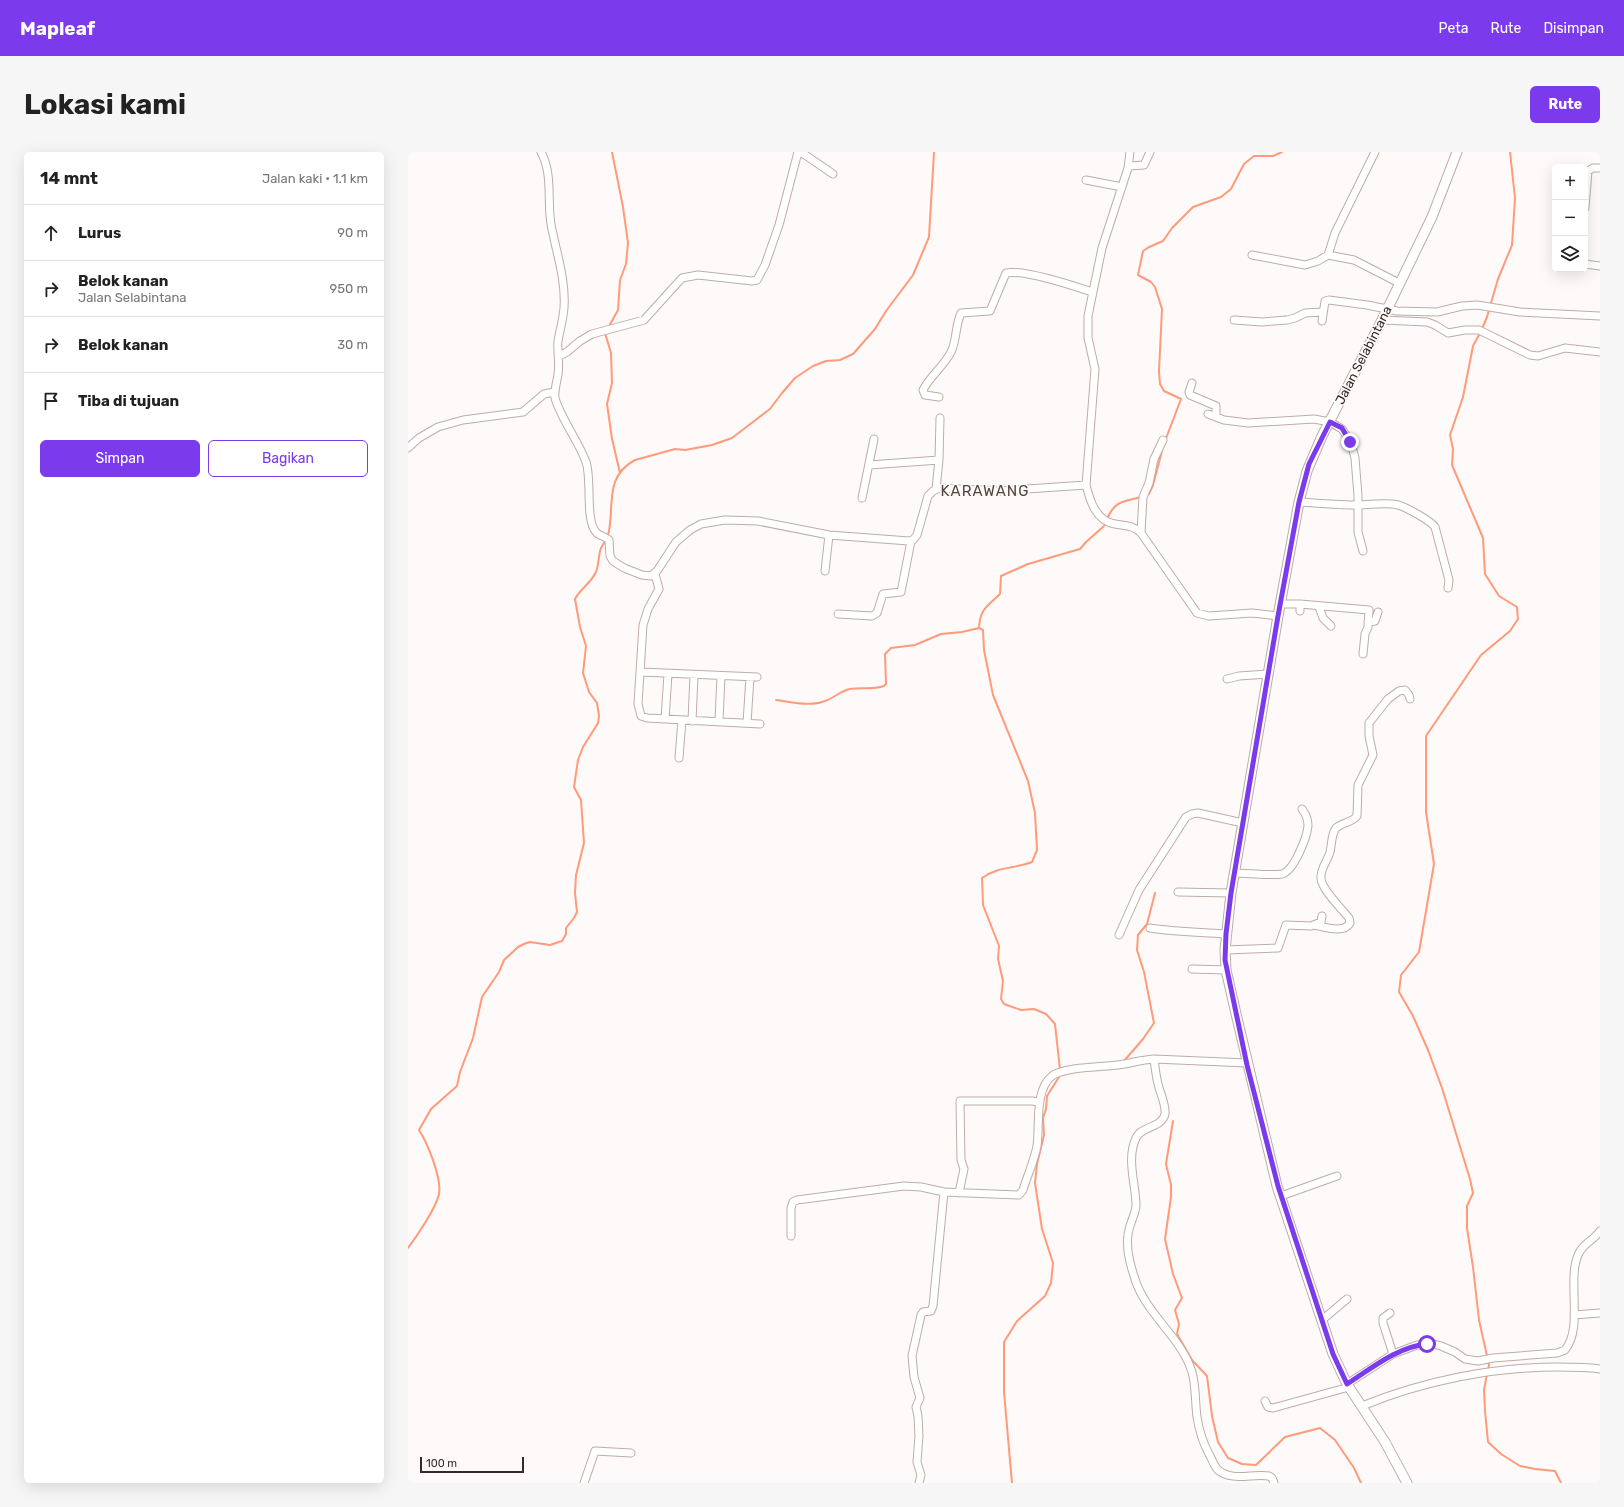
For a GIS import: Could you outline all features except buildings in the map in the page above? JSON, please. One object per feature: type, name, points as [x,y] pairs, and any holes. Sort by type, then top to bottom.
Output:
[{"type":"street","points":[[540,152],[546,165],[548,175],[551,223],[564,285],[564,309],[558,339],[558,375],[554,392],[556,401],[576,439],[588,470],[591,517],[594,529],[598,534],[609,540],[609,553],[613,561],[624,568],[642,575],[648,576],[655,574],[680,538],[694,527],[710,522],[731,520],[758,521],[829,535],[911,541]]},
{"type":"street","points":[[559,356],[567,352],[580,340],[592,334],[644,320],[682,278],[698,275],[752,281],[757,280],[765,266],[779,225],[799,152],[833,174]]},
{"type":"street","points":[[1130,152],[1129,166],[1102,248],[1088,316],[1088,331],[1095,369],[1086,485],[1093,505],[1100,516],[1111,523],[1131,526],[1141,533],[1197,613],[1209,616],[1252,614],[1278,616]]},
{"type":"street","points":[[1129,166],[1144,165],[1150,152]]},
{"type":"street","points":[[1252,255],[1305,264],[1318,261],[1328,255],[1335,233],[1375,152]]},
{"type":"street","name":"Jalan Selabintana","points":[[1407,1483],[1385,1442],[1348,1385],[1333,1354],[1281,1196],[1247,1062],[1226,970],[1225,950],[1231,893],[1280,604],[1299,502],[1309,464],[1432,217],[1457,152]]},
{"type":"street","points":[[1586,200],[1588,171],[1591,169],[1600,168]]},
{"type":"street","points":[[1086,180],[1122,187]]},
{"type":"street","points":[[1328,255],[1354,260],[1399,283]]},
{"type":"street","points":[[1588,264],[1600,266]]},
{"type":"street","points":[[939,397],[927,396],[923,390],[954,347],[961,313],[990,311],[1006,273],[1014,272],[1053,279],[1092,292]]},
{"type":"street","points":[[1322,321],[1326,300],[1367,304],[1386,310],[1437,312],[1470,305],[1478,305],[1520,312],[1600,316]]},
{"type":"street","points":[[1234,320],[1262,322],[1287,320],[1304,313],[1323,312]]},
{"type":"street","points":[[1382,320],[1427,322],[1448,333],[1473,329],[1479,330],[1530,355],[1538,356],[1565,348],[1600,352]]},
{"type":"street","points":[[1192,383],[1189,392],[1190,395],[1216,406],[1216,416]]},
{"type":"street","points":[[408,448],[419,438],[438,427],[463,420],[502,414],[517,414],[528,409],[544,394],[554,392]]},
{"type":"street","points":[[1208,414],[1224,420],[1248,423],[1307,419],[1330,422],[1342,428],[1353,449],[1356,465],[1358,532],[1363,550]]},
{"type":"street","points":[[936,489],[939,460],[940,418]]},
{"type":"street","points":[[862,498],[874,438]]},
{"type":"street","points":[[1141,533],[1143,497],[1149,483],[1154,459],[1163,440]]},
{"type":"street","points":[[869,465],[939,460]]},
{"type":"street","points":[[838,614],[872,616],[877,613],[883,594],[901,592],[911,541],[918,532],[928,496],[936,489],[948,487],[998,491],[1086,485]]},
{"type":"street","points":[[1299,502],[1397,505],[1411,510],[1435,527],[1449,580],[1448,588]]},
{"type":"street","points":[[825,571],[829,535]]},
{"type":"street","points":[[655,574],[660,587],[645,616],[643,625],[638,704],[641,716],[647,718],[760,724]]},
{"type":"street","points":[[1280,604],[1300,608],[1319,607],[1368,610],[1368,622],[1363,654]]},
{"type":"street","points":[[1319,607],[1322,614],[1331,626]]},
{"type":"street","points":[[1368,622],[1375,621],[1378,612]]},
{"type":"street","points":[[641,672],[753,677],[747,723]]},
{"type":"street","points":[[665,719],[668,674]]},
{"type":"street","points":[[1227,679],[1240,676],[1268,674]]},
{"type":"street","points":[[692,721],[694,675]]},
{"type":"street","points":[[718,721],[721,676]]},
{"type":"street","points":[[1225,950],[1278,948],[1286,925],[1314,925],[1339,929],[1347,927],[1350,922],[1349,918],[1323,885],[1321,878],[1322,870],[1330,852],[1335,829],[1351,821],[1357,816],[1358,784],[1372,755],[1369,736],[1369,723],[1385,703],[1399,691],[1407,692],[1410,699]]},
{"type":"street","points":[[679,758],[682,720]]},
{"type":"street","points":[[1235,873],[1281,874],[1290,869],[1308,827],[1306,815],[1302,808]]},
{"type":"street","points":[[1119,935],[1140,890],[1186,817],[1198,813],[1243,823]]},
{"type":"street","points":[[1178,892],[1231,893]]},
{"type":"street","points":[[1314,925],[1321,922],[1322,916]]},
{"type":"street","points":[[1150,928],[1178,932],[1188,931],[1226,934]]},
{"type":"street","points":[[1192,969],[1226,970]]},
{"type":"street","points":[[1154,1059],[1156,1076],[1165,1114],[1163,1118],[1155,1125],[1139,1133],[1132,1150],[1136,1212],[1128,1235],[1128,1248],[1134,1276],[1140,1294],[1174,1340],[1190,1368],[1194,1382],[1198,1424],[1206,1449],[1216,1467],[1222,1472],[1234,1476],[1268,1476],[1272,1478],[1274,1483]]},
{"type":"street","points":[[790,1236],[791,1208],[793,1202],[797,1200],[904,1186],[959,1193],[1017,1195],[1021,1193],[1036,1147],[1039,1102],[1042,1092],[1046,1082],[1058,1073],[1098,1066],[1119,1065],[1138,1060],[1154,1059],[1247,1062]]},
{"type":"street","points":[[959,1193],[964,1169],[961,1160],[960,1102],[1039,1102]]},
{"type":"street","points":[[1281,1196],[1337,1176]]},
{"type":"street","points":[[919,1483],[921,1475],[917,1462],[919,1436],[916,1407],[920,1399],[914,1377],[912,1356],[921,1315],[923,1312],[932,1310],[933,1306],[944,1192]]},
{"type":"street","points":[[1265,1401],[1268,1407],[1273,1408],[1348,1385],[1393,1354],[1417,1345],[1427,1344],[1448,1348],[1465,1359],[1478,1361],[1493,1358],[1557,1353],[1565,1350],[1571,1339],[1574,1315],[1576,1262],[1578,1254],[1583,1246],[1600,1231]]},
{"type":"street","points":[[1322,1320],[1347,1299]]},
{"type":"street","points":[[1390,1313],[1383,1318],[1383,1323],[1393,1354]]},
{"type":"street","points":[[1574,1315],[1600,1313]]},
{"type":"street","points":[[1362,1406],[1412,1388],[1494,1371],[1540,1367],[1588,1367],[1600,1369]]},
{"type":"street","points":[[584,1483],[595,1451],[631,1453]]},
{"type":"waterway","points":[[608,328],[618,310],[620,280],[626,264],[628,243],[623,207],[612,152]]},
{"type":"waterway","points":[[408,1248],[430,1214],[439,1194],[434,1162],[419,1130],[431,1109],[457,1086],[460,1072],[473,1038],[482,997],[499,972],[504,960],[518,947],[530,942],[550,945],[562,941],[566,934],[566,928],[577,912],[575,893],[576,875],[584,843],[581,800],[574,787],[578,760],[583,747],[598,723],[599,716],[597,703],[589,692],[583,673],[586,646],[580,627],[575,599],[594,576],[597,569],[599,554],[609,531],[615,482],[625,467],[635,460],[675,449],[685,450],[712,445],[732,438],[770,409],[795,378],[813,366],[826,361],[840,360],[853,354],[875,329],[886,311],[913,275],[929,237],[934,152]]},
{"type":"waterway","points":[[1165,441],[1181,399],[1164,391],[1160,384],[1159,371],[1162,309],[1155,287],[1151,282],[1138,275],[1143,251],[1163,241],[1172,228],[1193,207],[1221,197],[1231,189],[1244,164],[1254,156],[1273,156],[1282,152]]},
{"type":"waterway","points":[[1482,329],[1498,279],[1512,245],[1515,198],[1510,152]]},
{"type":"waterway","points":[[605,333],[611,353],[612,383],[607,404],[612,439],[620,473]]},
{"type":"waterway","points":[[1480,333],[1473,346],[1463,397],[1450,435],[1453,449],[1452,465],[1483,538],[1485,574],[1499,596],[1517,607],[1518,619],[1510,631],[1481,655],[1426,736],[1426,812],[1434,864],[1419,952],[1401,975],[1399,992],[1413,1016],[1428,1050],[1442,1088],[1470,1179],[1473,1193],[1467,1206],[1467,1228],[1479,1320],[1489,1365],[1488,1370]]},
{"type":"waterway","points":[[1145,495],[1149,494],[1153,485],[1162,451]]},
{"type":"waterway","points":[[1107,519],[1113,508],[1120,503],[1141,497]]},
{"type":"waterway","points":[[979,628],[981,616],[985,608],[1000,594],[1001,576],[1028,564],[1080,549],[1106,523]]},
{"type":"waterway","points":[[776,700],[801,704],[813,704],[828,700],[843,691],[850,689],[875,688],[884,686],[886,684],[885,654],[891,648],[915,645],[941,634],[962,632],[979,628],[983,630],[984,650],[993,695],[1028,781],[1035,813],[1037,850],[1032,862],[994,871],[982,878],[983,905],[999,946],[998,959],[1003,981],[1001,999],[1004,1004],[1021,1010],[1034,1009],[1046,1014],[1055,1024],[1060,1070]]},
{"type":"waterway","points":[[1124,1061],[1143,1039],[1154,1023],[1144,972],[1137,950],[1138,935],[1147,924],[1155,893]]},
{"type":"waterway","points":[[1012,1483],[1004,1392],[1004,1342],[1017,1321],[1045,1296],[1051,1283],[1053,1263],[1042,1229],[1035,1183],[1037,1164],[1044,1135],[1043,1118],[1046,1109],[1047,1096],[1059,1077],[1059,1074]]},
{"type":"waterway","points":[[1173,1121],[1166,1164],[1171,1185],[1171,1197],[1165,1239],[1173,1274],[1182,1298],[1175,1310],[1179,1324],[1177,1334],[1192,1360],[1207,1376],[1212,1416],[1218,1442],[1228,1458],[1242,1464],[1256,1465],[1285,1437],[1320,1428],[1335,1440],[1354,1468],[1361,1483]]},
{"type":"waterway","points":[[1487,1374],[1484,1390],[1488,1442],[1501,1454],[1520,1466],[1555,1471],[1561,1483]]},
{"type":"district","name":"KARAWANG","points":[[985,491]]},
{"type":"route","points":[[1350,442],[1342,428],[1330,422],[1309,464],[1299,502],[1280,604],[1231,893],[1226,934],[1225,960],[1247,1065],[1278,1186],[1333,1354],[1347,1384],[1393,1354],[1417,1345],[1427,1344]]}]
